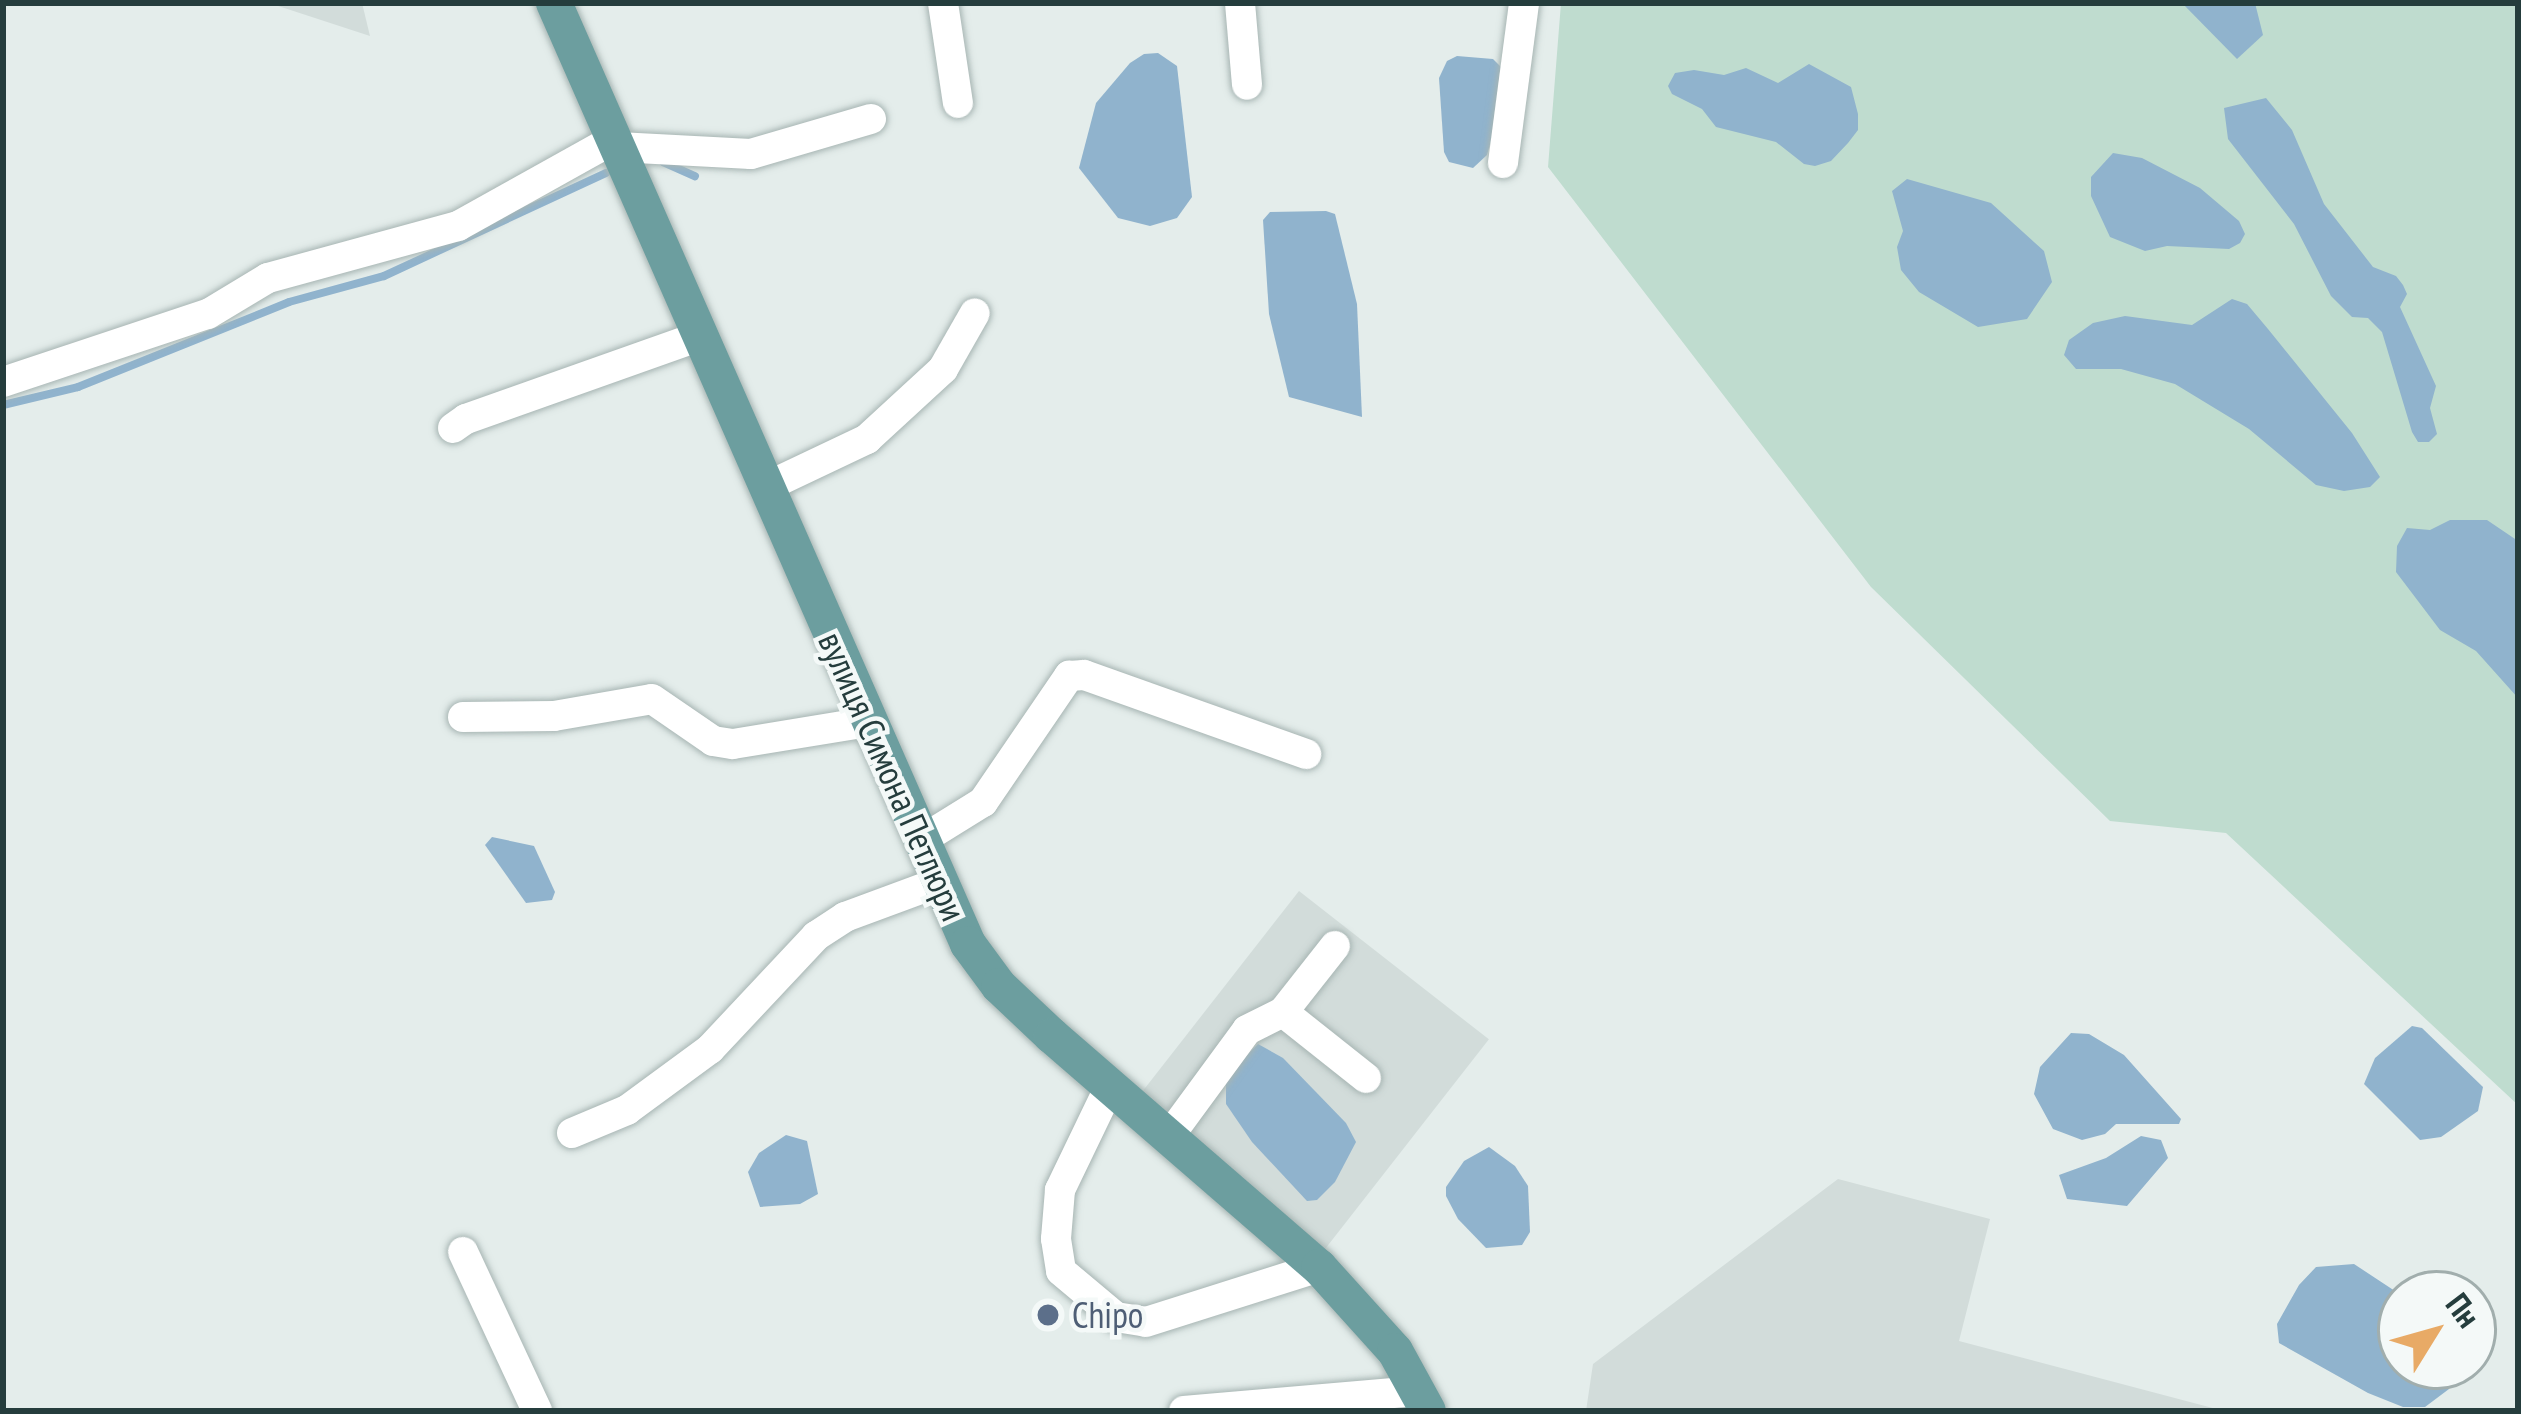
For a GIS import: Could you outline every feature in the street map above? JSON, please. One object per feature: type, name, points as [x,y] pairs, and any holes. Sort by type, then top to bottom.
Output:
[{"type":"main road","name":"вулиця Симона Петлюри","points":[[554,3],[937,884],[968,944],[999,986],[1318,1267],[1395,1352],[1424,1401]]},
{"type":"street","points":[[943,3],[958,103]]},
{"type":"street","points":[[1240,3],[1247,85]]},
{"type":"street","points":[[1503,163],[1524,3]]},
{"type":"street","points":[[3,382],[208,314],[268,278],[458,226],[616,143],[751,154],[871,119]]},
{"type":"street","points":[[766,487],[867,439],[943,369],[975,314]]},
{"type":"street","points":[[453,428],[466,418],[700,336]]},
{"type":"street","points":[[920,841],[982,802],[1070,676],[1084,675],[1306,754]]},
{"type":"street","points":[[463,717],[554,716],[652,699],[713,741],[733,744],[868,722]]},
{"type":"street","points":[[572,1133],[626,1110],[710,1049],[816,936],[845,917],[937,884]]},
{"type":"street","points":[[1170,1135],[1247,1030],[1283,1012],[1335,946]]},
{"type":"street","points":[[1283,1012],[1366,1078]]},
{"type":"street","points":[[1111,1084],[1060,1190],[1055,1239],[1061,1270],[1116,1316],[1146,1322],[1318,1267]]},
{"type":"street","points":[[463,1252],[537,1411]]},
{"type":"street","points":[[1184,1411],[1424,1401]]},
{"type":"shaded area","points":[[269,3],[362,3],[370,36]]},
{"type":"shaded area","points":[[1299,891],[1489,1039],[1324,1251],[1134,1102]]},
{"type":"shaded area","points":[[1838,1179],[1990,1219],[1959,1341],[2224,1411],[1586,1411],[1593,1364]]},
{"type":"green space","points":[[1561,3],[2518,3],[2518,1105],[2226,833],[2110,821],[1871,587],[1548,167]]},
{"type":"water","points":[[2182,3],[2255,3],[2263,35],[2237,59]]},
{"type":"water","points":[[1158,53],[1177,66],[1192,197],[1177,218],[1150,226],[1118,218],[1079,168],[1096,103],[1130,63],[1144,54]]},
{"type":"water","points":[[1457,56],[1493,59],[1501,67],[1498,116],[1487,155],[1473,168],[1449,162],[1444,152],[1439,78],[1447,61]]},
{"type":"water","points":[[1809,64],[1851,87],[1858,114],[1858,130],[1848,143],[1831,161],[1815,166],[1804,164],[1776,142],[1716,127],[1702,109],[1672,94],[1668,86],[1675,73],[1694,70],[1724,75],[1746,68],[1778,83]]},
{"type":"water","points":[[2266,98],[2292,130],[2324,204],[2373,267],[2396,276],[2403,285],[2407,294],[2400,307],[2436,386],[2430,408],[2437,434],[2429,442],[2418,442],[2412,432],[2382,332],[2368,318],[2352,317],[2331,296],[2294,224],[2228,139],[2224,108]]},
{"type":"water","points":[[2113,153],[2142,158],[2200,188],[2239,221],[2245,234],[2240,243],[2229,249],[2167,246],[2145,251],[2110,237],[2091,196],[2091,177]]},
{"type":"water","points":[[1907,179],[1991,203],[2044,251],[2052,282],[2027,319],[1978,327],[1919,292],[1901,270],[1897,247],[1903,231],[1892,191]]},
{"type":"water","points":[[1270,212],[1335,214],[1357,304],[1362,417],[1289,397],[1269,314],[1263,220]]},
{"type":"water","points":[[2232,299],[2247,304],[2352,433],[2380,477],[2370,487],[2344,491],[2316,485],[2249,429],[2175,384],[2121,369],[2076,369],[2064,355],[2069,340],[2093,323],[2125,316],[2192,325]]},
{"type":"water","points":[[2450,520],[2487,520],[2518,541],[2518,698],[2476,651],[2440,630],[2396,572],[2397,546],[2407,528],[2430,530]]},
{"type":"water","points":[[492,837],[534,846],[555,892],[552,900],[526,903],[485,845]]},
{"type":"water","points":[[2412,1026],[2422,1028],[2483,1087],[2478,1111],[2441,1137],[2420,1140],[2364,1084],[2375,1058]]},
{"type":"water","points":[[2071,1033],[2089,1034],[2124,1055],[2181,1119],[2179,1124],[2116,1124],[2105,1134],[2082,1140],[2053,1129],[2034,1094],[2040,1067]]},
{"type":"water","points":[[1258,1044],[1283,1058],[1346,1123],[1356,1142],[1335,1182],[1317,1200],[1307,1201],[1252,1142],[1226,1104],[1226,1076]]},
{"type":"water","points":[[786,1135],[807,1141],[818,1194],[800,1204],[760,1207],[748,1172],[759,1153]]},
{"type":"water","points":[[2141,1136],[2161,1140],[2168,1158],[2127,1206],[2067,1199],[2059,1175],[2106,1158]]},
{"type":"water","points":[[1489,1147],[1515,1166],[1528,1186],[1530,1232],[1522,1245],[1486,1248],[1458,1219],[1446,1196],[1446,1187],[1464,1161]]},
{"type":"water","points":[[2354,1264],[2377,1279],[2377,1390],[2448,1390],[2425,1407],[2403,1407],[2368,1393],[2279,1343],[2277,1324],[2299,1285],[2316,1267]]},
{"type":"waterway","points":[[663,162],[695,176]]},
{"type":"waterway","points":[[3,405],[78,387],[289,302],[384,276],[606,173]]},
{"type":"place","name":"Chipo","points":[[1048,1315]]}]
